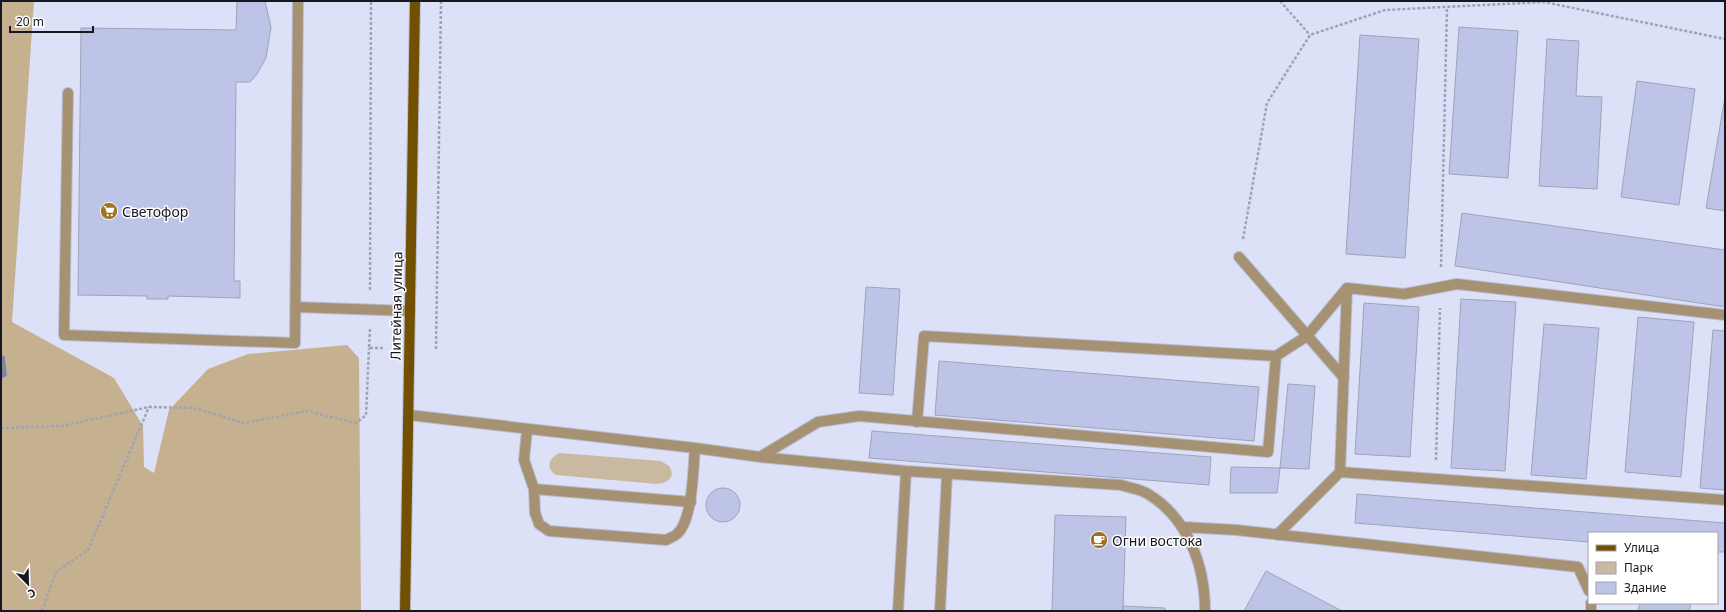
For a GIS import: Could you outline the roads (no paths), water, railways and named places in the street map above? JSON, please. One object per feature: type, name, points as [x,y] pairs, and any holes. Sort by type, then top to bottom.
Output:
[{"type":"main road","name":"Литейная улица","points":[[405,611],[416,1]]},
{"type":"lane","points":[[68,93],[64,335],[295,343],[298,1]]},
{"type":"lane","points":[[1239,257],[1344,378]]},
{"type":"lane","points":[[1347,288],[1404,294],[1457,284],[1725,316]]},
{"type":"lane","points":[[917,422],[924,336],[1276,356],[1307,336],[1347,288]]},
{"type":"lane","points":[[1277,535],[1340,472],[1347,288]]},
{"type":"lane","points":[[295,307],[410,311]]},
{"type":"lane","points":[[760,457],[818,422],[859,416],[1268,452],[1276,356]]},
{"type":"lane","points":[[408,415],[527,430],[695,448],[760,457],[947,474],[1121,485],[1147,493],[1170,512],[1184,527],[1197,558],[1205,594],[1205,611]]},
{"type":"lane","points":[[527,430],[524,460],[534,490],[535,513],[539,524],[549,532],[666,540],[677,534],[684,524],[691,502],[695,448]]},
{"type":"lane","points":[[898,611],[906,470]]},
{"type":"lane","points":[[1340,472],[1725,500]]},
{"type":"lane","points":[[940,611],[947,474]]},
{"type":"lane","points":[[534,490],[691,502]]},
{"type":"lane","points":[[1184,527],[1236,530],[1578,567],[1588,589]]},
{"type":"water","points":[[1,354],[5,357],[7,376],[1,379]]},
{"type":"place","name":"Светофор","points":[[109,211]]},
{"type":"place","name":"Огни востока","points":[[1099,540]]}]
